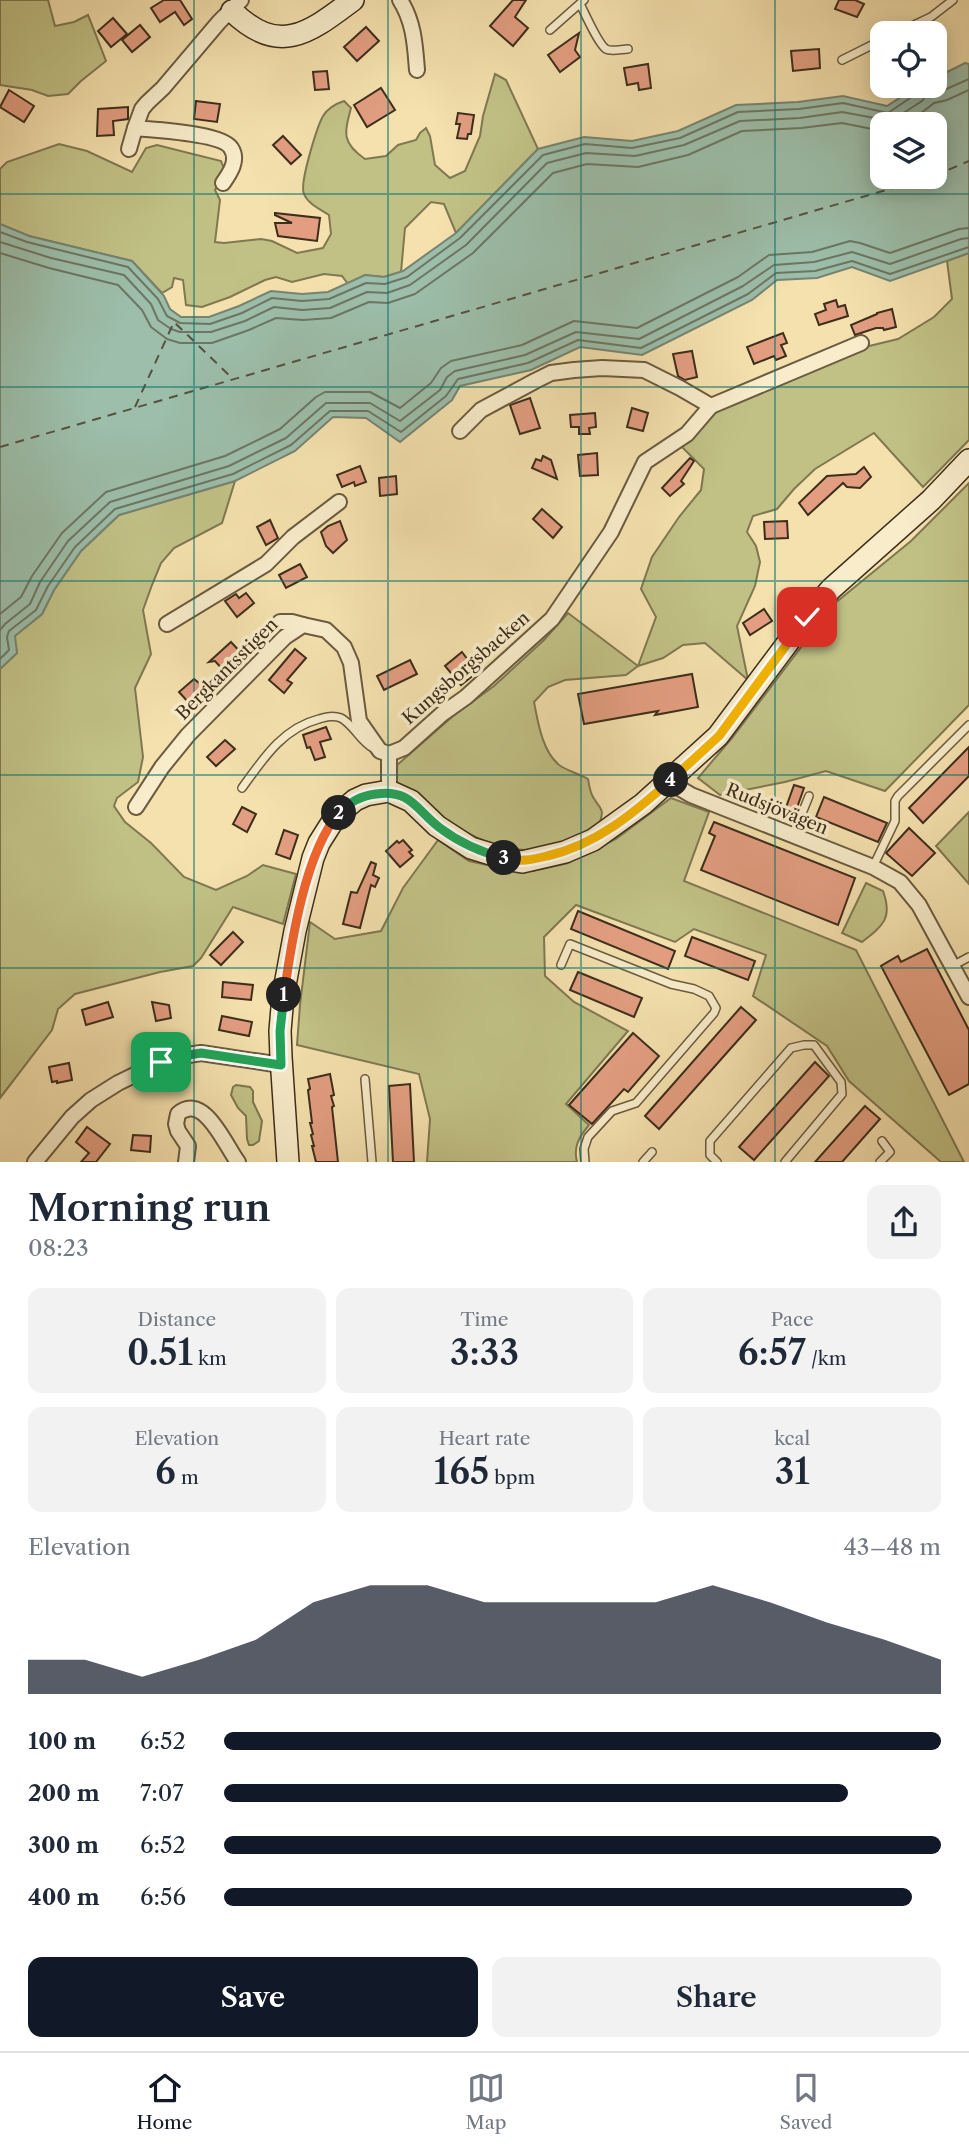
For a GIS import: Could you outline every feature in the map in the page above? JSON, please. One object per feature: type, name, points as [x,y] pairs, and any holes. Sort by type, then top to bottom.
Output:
[{"type":"street","points":[[129,149],[142,109],[236,5],[255,31],[284,36],[316,28],[354,0]]},
{"type":"street","points":[[400,0],[410,17],[413,29],[417,70]]},
{"type":"street","points":[[135,128],[223,141],[230,146],[234,158],[232,169],[223,183]]},
{"type":"street","points":[[460,430],[481,410],[551,373],[602,368],[644,370],[711,406],[861,343]]},
{"type":"street","name":"Kungsborgsbacken","points":[[384,752],[404,748],[442,714],[466,697],[552,619],[611,532],[645,463],[687,434],[711,406]]},
{"type":"street","points":[[288,1162],[281,1065],[281,1015],[288,965],[316,850],[336,816],[345,807],[366,795],[389,791],[411,801],[437,826],[471,848],[484,853],[522,862],[565,852],[593,840],[643,804],[719,736],[807,617],[831,589],[931,500],[969,460]]},
{"type":"street","points":[[167,624],[266,564],[293,537],[339,502]]},
{"type":"street","points":[[280,622],[303,625]]},
{"type":"street","name":"Bergkantsstigen","points":[[136,807],[162,767],[188,735],[285,637],[303,625],[326,630],[344,647],[351,663],[359,721],[384,752]]},
{"type":"street","points":[[384,752],[389,791]]},
{"type":"street","name":"Rudsjövägen","points":[[668,782],[691,795],[873,867],[900,882],[919,905],[969,998]]},
{"type":"street","points":[[35,1162],[91,1100],[161,1062],[201,1053],[281,1065]]},
{"type":"street","points":[[186,1162],[188,1146],[176,1124],[178,1114],[187,1108],[196,1110],[210,1120],[238,1162]]},
{"type":"lane","points":[[922,21],[953,0]]},
{"type":"lane","points":[[550,30],[582,2],[602,46],[609,50],[628,49]]},
{"type":"lane","points":[[842,60],[870,46]]},
{"type":"lane","points":[[242,788],[265,757],[292,729],[318,719],[330,716],[340,718],[370,747],[384,752]]},
{"type":"lane","points":[[873,867],[895,821],[895,801],[898,796],[969,725]]},
{"type":"lane","points":[[793,836],[809,796]]},
{"type":"lane","points":[[561,965],[570,944],[671,984],[694,989],[709,996],[716,1007],[714,1013],[636,1103],[612,1111],[589,1137],[584,1149],[585,1162]]},
{"type":"lane","points":[[952,966],[969,957]]},
{"type":"lane","points":[[718,1162],[710,1155],[710,1141],[791,1048],[814,1045],[841,1082],[842,1094],[785,1162]]},
{"type":"lane","points":[[365,1079],[372,1162]]},
{"type":"lane","points":[[880,1162],[890,1152],[882,1141]]},
{"type":"lane","points":[[643,1162],[652,1152]]},
{"type":"green space","points":[[0,0],[48,0],[55,26],[74,22],[88,15],[106,61],[68,94],[48,96],[32,90],[0,85]]},
{"type":"green space","points":[[495,74],[506,80],[538,149],[456,233],[444,204],[431,202],[405,228],[401,272],[384,277],[365,275],[348,284],[342,276],[324,274],[292,282],[276,277],[202,307],[186,305],[183,280],[174,278],[172,287],[162,293],[132,261],[29,236],[0,224],[0,169],[7,162],[59,144],[87,151],[132,172],[146,148],[157,145],[221,161],[225,171],[215,190],[220,200],[215,242],[261,239],[272,241],[297,253],[323,248],[331,234],[329,215],[308,201],[303,188],[313,143],[327,111],[344,101],[351,108],[347,137],[352,148],[365,159],[386,156],[398,145],[416,140],[426,128],[435,165],[450,178],[465,171],[480,136]]},
{"type":"green space","points":[[969,253],[969,440],[923,487],[874,433],[815,469],[777,509],[753,516],[747,532],[756,546],[760,562],[755,586],[737,626],[748,680],[705,643],[683,645],[663,658],[638,666],[656,617],[641,589],[652,557],[701,490],[704,469],[681,446],[714,411],[865,347],[898,339],[934,317],[952,299],[947,261]]},
{"type":"green space","points":[[235,481],[222,523],[174,548],[161,563],[152,585],[143,610],[151,654],[135,688],[143,757],[138,782],[117,798],[114,806],[125,822],[151,843],[184,877],[216,890],[247,876],[263,865],[296,874],[283,924],[233,907],[201,958],[193,966],[75,994],[58,1009],[52,1030],[0,1098],[0,669],[17,653],[14,636],[42,614],[54,590],[81,551],[119,515]]},
{"type":"green space","points":[[969,483],[969,705],[885,791],[826,771],[720,795],[698,778],[732,738],[834,604],[911,541]]},
{"type":"green space","points":[[568,613],[638,666],[626,675],[565,680],[548,687],[534,702],[541,735],[548,751],[560,766],[588,779],[592,795],[601,810],[599,825],[570,841],[537,850],[494,844],[453,825],[396,787],[396,766],[453,716],[494,686],[544,640]]},
{"type":"green space","points":[[671,798],[709,812],[684,881],[856,950],[964,1162],[941,1162],[849,1081],[827,1046],[753,996],[766,955],[694,929],[675,942],[576,905],[544,937],[545,976],[574,1002],[628,1031],[566,1104],[589,1125],[578,1142],[577,1162],[427,1162],[430,1119],[419,1074],[297,1045],[310,922],[335,939],[381,931],[403,888],[438,840],[469,861],[511,870],[533,871],[568,863],[616,839]]},
{"type":"green space","points":[[969,812],[969,884],[936,846]]},
{"type":"green space","points":[[866,883],[883,891],[887,908],[881,926],[862,942],[842,933]]},
{"type":"green space","points":[[236,1085],[250,1087],[253,1091],[253,1102],[262,1121],[259,1141],[253,1145],[249,1145],[247,1139],[246,1116],[231,1095]]},
{"type":"water","points":[[965,63],[969,64],[969,253],[890,281],[852,267],[817,278],[777,280],[752,300],[642,355],[580,347],[531,370],[460,386],[452,400],[400,442],[366,418],[333,417],[295,451],[235,481],[119,515],[81,551],[54,590],[42,614],[15,636],[17,653],[0,669],[0,224],[29,236],[132,261],[164,296],[170,309],[181,317],[209,317],[271,291],[302,294],[328,292],[365,275],[384,277],[403,271],[456,233],[538,149],[584,137],[632,141],[678,131],[736,105],[798,102],[843,96],[887,106],[899,98],[947,98],[947,72]]},
{"type":"building","points":[[164,0],[180,0],[192,19],[184,25],[175,12],[160,22],[151,8]]},
{"type":"building","points":[[513,0],[526,0],[515,17],[528,28],[513,46],[490,26]]},
{"type":"building","points":[[839,0],[855,0],[864,4],[857,17],[835,9]]},
{"type":"building","points":[[113,18],[127,34],[111,47],[98,31]]},
{"type":"building","points":[[140,25],[150,37],[132,52],[122,40]]},
{"type":"building","points":[[366,27],[379,41],[357,61],[344,47]]},
{"type":"building","points":[[579,33],[575,50],[580,57],[560,72],[548,55]]},
{"type":"building","points":[[819,49],[820,68],[793,71],[791,51]]},
{"type":"building","points":[[648,64],[651,88],[639,90],[638,83],[627,85],[624,68]]},
{"type":"building","points":[[327,71],[329,89],[315,90],[313,72]]},
{"type":"building","points":[[381,88],[395,110],[367,127],[354,105]]},
{"type":"building","points":[[9,90],[34,106],[24,122],[0,107]]},
{"type":"building","points":[[196,101],[220,104],[217,122],[194,119]]},
{"type":"building","points":[[128,107],[128,119],[113,121],[114,135],[97,136],[98,109]]},
{"type":"building","points":[[458,113],[474,115],[471,134],[468,134],[467,139],[457,138],[460,124],[456,124]]},
{"type":"building","points":[[283,136],[301,155],[291,164],[273,145]]},
{"type":"building","points":[[275,213],[320,218],[317,241],[278,236],[275,223],[292,223]]},
{"type":"building","points":[[836,300],[838,307],[845,305],[848,316],[819,325],[815,314],[826,310],[824,304]]},
{"type":"building","points":[[892,309],[896,327],[884,330],[876,328],[855,335],[851,325]]},
{"type":"building","points":[[783,333],[787,343],[781,345],[786,356],[776,360],[774,356],[754,364],[747,347]]},
{"type":"building","points":[[692,351],[697,377],[685,380],[678,376],[673,354]]},
{"type":"building","points":[[530,398],[540,428],[520,434],[510,405]]},
{"type":"building","points":[[632,408],[648,413],[643,431],[627,427]]},
{"type":"building","points":[[595,413],[596,427],[589,428],[590,434],[579,434],[579,427],[571,427],[570,415]]},
{"type":"building","points":[[597,453],[598,475],[580,476],[578,455]]},
{"type":"building","points":[[543,456],[551,460],[557,479],[532,468],[536,459],[541,461]]},
{"type":"building","points":[[690,458],[694,461],[681,481],[684,484],[670,496],[662,488]]},
{"type":"building","points":[[360,466],[366,482],[355,486],[354,482],[342,487],[337,475]]},
{"type":"building","points":[[864,467],[871,477],[860,488],[847,487],[843,483],[808,515],[799,503],[827,476],[856,474]]},
{"type":"building","points":[[396,476],[397,494],[380,496],[379,478]]},
{"type":"building","points":[[542,509],[562,527],[553,538],[533,519]]},
{"type":"building","points":[[270,520],[278,538],[266,545],[257,527]]},
{"type":"building","points":[[340,521],[347,540],[333,553],[326,546],[321,532]]},
{"type":"building","points":[[787,521],[788,538],[765,539],[764,522]]},
{"type":"building","points":[[300,564],[307,577],[286,588],[279,575]]},
{"type":"building","points":[[246,593],[254,603],[237,617],[225,601],[236,594],[239,598]]},
{"type":"building","points":[[764,609],[772,621],[750,635],[743,623]]},
{"type":"building","points":[[231,642],[243,655],[225,672],[215,661],[209,662]]},
{"type":"building","points":[[295,649],[306,658],[287,680],[292,683],[284,693],[269,680]]},
{"type":"building","points":[[462,652],[471,664],[464,669],[471,677],[461,685],[445,666]]},
{"type":"building","points":[[410,660],[417,674],[384,690],[377,676]]},
{"type":"building","points":[[692,674],[698,707],[584,724],[578,694]]},
{"type":"building","points":[[204,678],[212,687],[194,702],[192,699],[188,702],[179,692],[194,679],[199,683]]},
{"type":"building","points":[[326,727],[331,739],[320,742],[325,757],[315,760],[303,735]]},
{"type":"building","points":[[225,740],[235,749],[216,766],[207,757]]},
{"type":"building","points":[[969,747],[969,776],[923,823],[909,808]]},
{"type":"building","points":[[794,785],[804,788],[794,816],[784,813]]},
{"type":"building","points":[[824,797],[887,823],[878,842],[816,817]]},
{"type":"building","points":[[242,807],[256,814],[247,832],[233,824]]},
{"type":"building","points":[[714,822],[855,878],[838,925],[701,870],[715,836],[709,833]]},
{"type":"building","points":[[909,828],[935,853],[912,876],[886,853]]},
{"type":"building","points":[[284,830],[298,835],[290,859],[276,854]]},
{"type":"building","points":[[403,840],[412,850],[409,852],[413,856],[400,867],[386,851],[397,841],[399,843]]},
{"type":"building","points":[[371,862],[376,864],[373,875],[379,878],[375,887],[371,885],[360,928],[343,924],[351,892],[357,893]]},
{"type":"building","points":[[578,911],[675,951],[668,969],[571,929]]},
{"type":"building","points":[[233,932],[243,942],[221,965],[210,955]]},
{"type":"building","points":[[692,937],[755,961],[748,980],[685,956]]},
{"type":"building","points":[[927,949],[969,1030],[969,1084],[949,1095],[881,966],[898,956],[901,962]]},
{"type":"building","points":[[578,972],[642,998],[634,1017],[570,990]]},
{"type":"building","points":[[223,982],[253,985],[251,1000],[222,997]]},
{"type":"building","points":[[108,1002],[113,1017],[86,1025],[82,1010]]},
{"type":"building","points":[[152,1002],[169,1005],[171,1018],[156,1021]]},
{"type":"building","points":[[741,1007],[756,1020],[659,1129],[645,1116]]},
{"type":"building","points":[[222,1016],[252,1022],[249,1036],[219,1030]]},
{"type":"building","points":[[633,1033],[659,1056],[628,1092],[624,1089],[592,1124],[569,1105]]},
{"type":"building","points":[[815,1062],[829,1076],[754,1160],[739,1147]]},
{"type":"building","points":[[69,1063],[72,1080],[52,1082],[49,1067]]},
{"type":"building","points":[[330,1074],[338,1162],[316,1162],[312,1146],[308,1079]]},
{"type":"building","points":[[410,1084],[414,1162],[393,1162],[389,1086]]},
{"type":"building","points":[[865,1106],[880,1119],[842,1162],[815,1162]]},
{"type":"building","points":[[87,1127],[110,1144],[96,1162],[81,1162],[89,1153],[76,1142]]},
{"type":"building","points":[[133,1135],[151,1136],[150,1152],[131,1150]]},
{"type":"ferry route","points":[[947,170],[969,161]]},
{"type":"ferry route","points":[[0,447],[890,189]]},
{"type":"ferry route","points":[[135,407],[174,322],[233,379]]},
{"type":"route","points":[[161,1062],[201,1053],[281,1065],[281,1015],[288,965],[313,858],[336,816],[355,800],[389,791],[398,794],[411,801],[437,826],[471,848],[510,860],[522,862],[565,852],[593,840],[623,820],[719,736],[807,617]]}]
